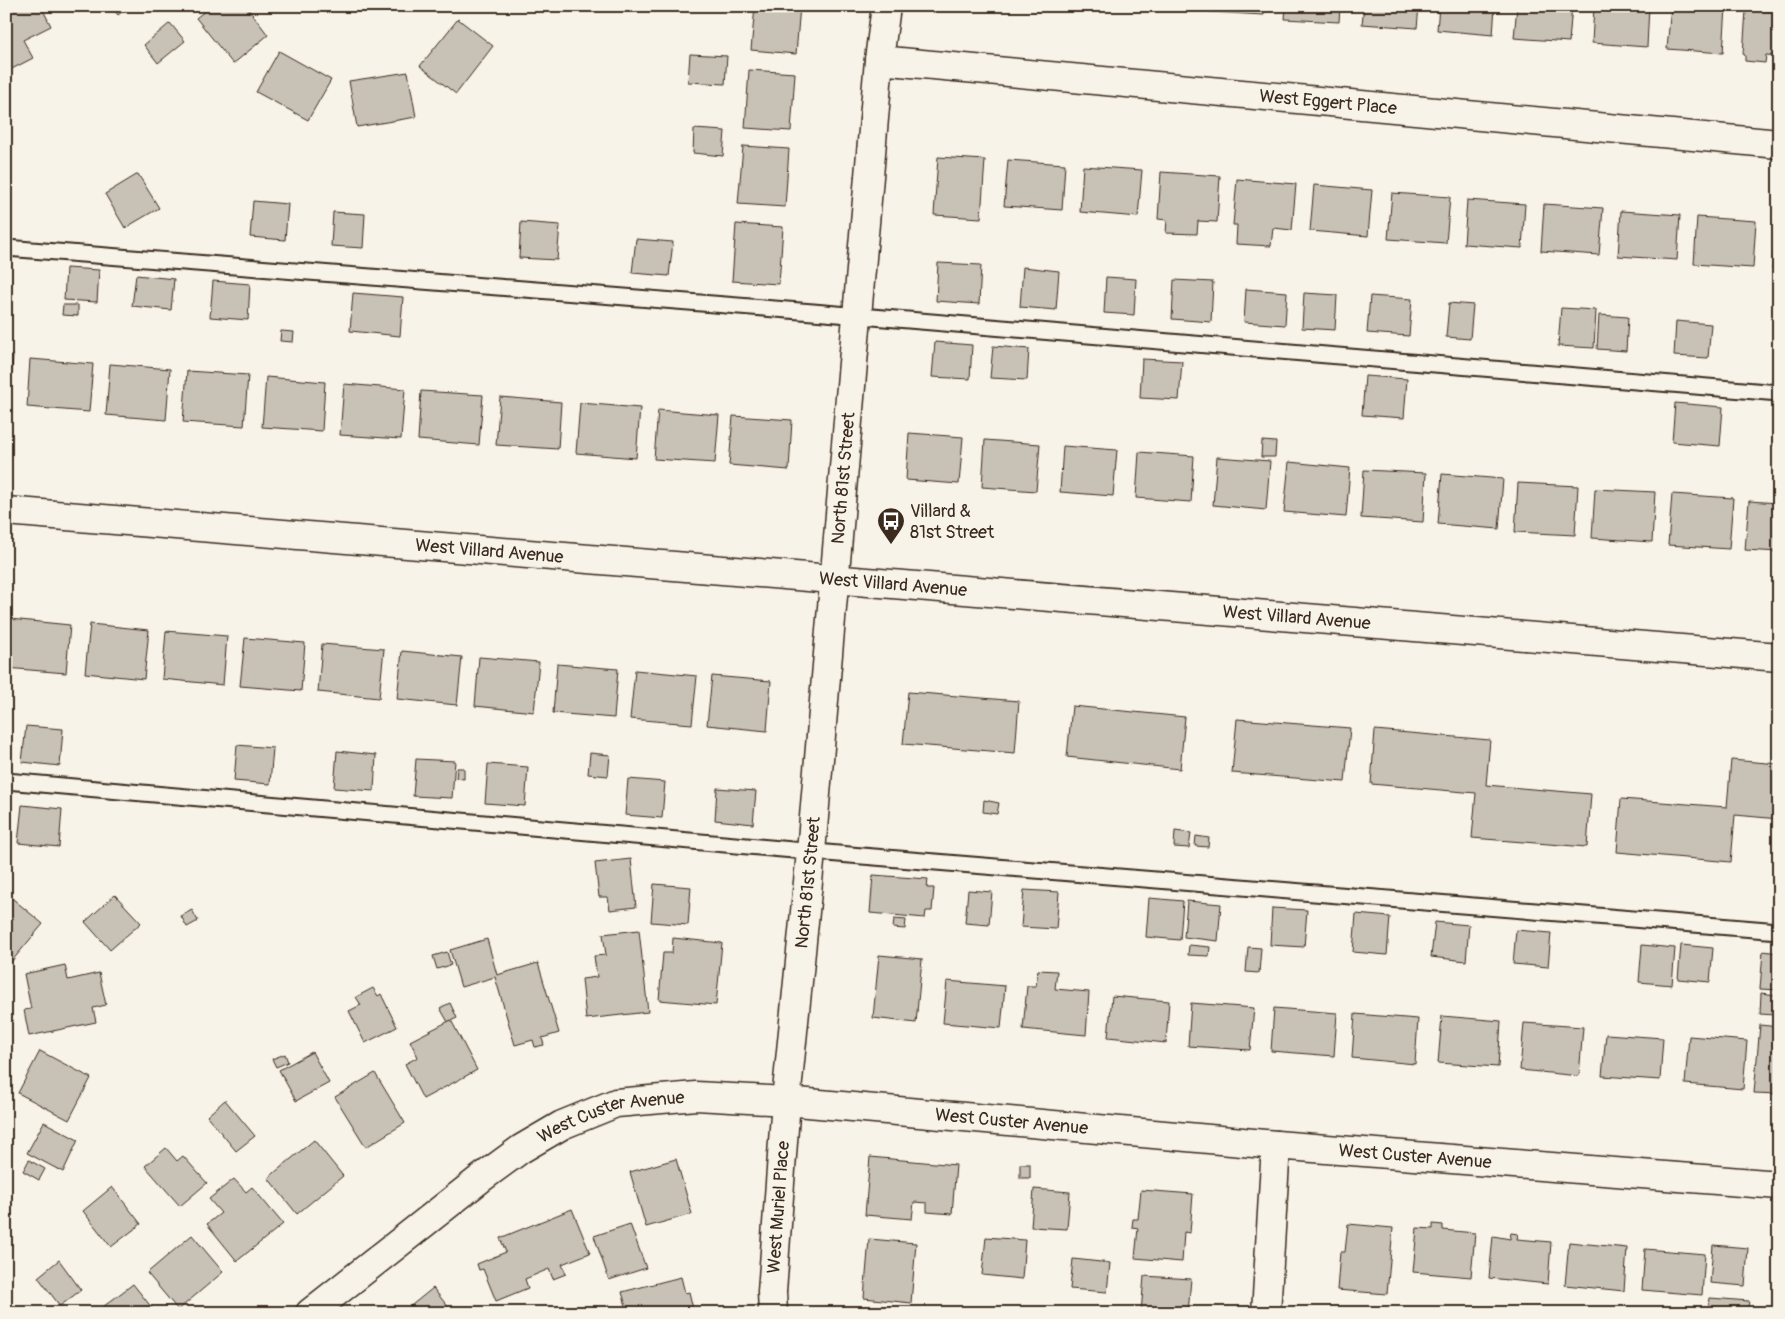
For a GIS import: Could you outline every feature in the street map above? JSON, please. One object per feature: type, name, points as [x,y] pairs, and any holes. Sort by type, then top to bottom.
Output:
[{"type":"street","name":"North 81st Street","points":[[786,1101],[811,852],[879,60],[886,6]]},
{"type":"street","name":"West Eggert Place","points":[[879,60],[1779,144]]},
{"type":"street","name":"West Villard Avenue","points":[[6,511],[1779,657]]},
{"type":"street","name":"West Custer Avenue","points":[[310,1313],[480,1179],[521,1149],[562,1125],[616,1103],[696,1096],[786,1101],[1276,1145],[1779,1185]]},
{"type":"street","name":"West Muriel Place","points":[[773,1313],[772,1292],[786,1101]]},
{"type":"street","points":[[1266,1313],[1276,1145]]},
{"type":"lane","points":[[6,248],[858,316],[1779,393]]},
{"type":"lane","points":[[6,781],[811,852],[1779,931]]},
{"type":"building","points":[[6,6],[41,6],[51,26],[23,40],[33,58],[6,72]]},
{"type":"building","points":[[111,6],[129,6],[118,15]]},
{"type":"building","points":[[211,6],[246,6],[268,35],[233,64],[196,18]]},
{"type":"building","points":[[755,6],[800,6],[796,54],[751,50]]},
{"type":"building","points":[[1138,6],[1186,6],[1186,9]]},
{"type":"building","points":[[1209,6],[1264,6],[1264,15],[1209,12]]},
{"type":"building","points":[[1286,6],[1340,6],[1339,22],[1285,19]]},
{"type":"building","points":[[1364,6],[1419,6],[1417,28],[1362,24]]},
{"type":"building","points":[[1439,6],[1495,6],[1493,35],[1437,30]]},
{"type":"building","points":[[1517,6],[1572,6],[1569,42],[1514,38]]},
{"type":"building","points":[[1594,6],[1649,6],[1647,47],[1592,43]]},
{"type":"building","points":[[1671,6],[1726,7],[1723,53],[1667,49]]},
{"type":"building","points":[[1746,10],[1779,12],[1779,56],[1766,55],[1765,63],[1745,61],[1745,55],[1743,54]]},
{"type":"building","points":[[458,19],[493,46],[456,94],[420,66]]},
{"type":"building","points":[[170,23],[185,41],[158,63],[144,45]]},
{"type":"building","points":[[279,51],[331,80],[308,120],[256,92]]},
{"type":"building","points":[[690,54],[727,56],[725,84],[688,82]]},
{"type":"building","points":[[749,70],[795,73],[791,131],[745,128]]},
{"type":"building","points":[[408,72],[416,117],[357,127],[349,81]]},
{"type":"building","points":[[694,129],[725,131],[723,156],[693,153]]},
{"type":"building","points":[[743,146],[789,149],[785,207],[738,204]]},
{"type":"building","points":[[938,157],[985,160],[981,218],[934,215]]},
{"type":"building","points":[[1008,160],[1065,164],[1062,210],[1004,206]]},
{"type":"building","points":[[1083,166],[1142,170],[1138,217],[1080,212]]},
{"type":"building","points":[[1161,172],[1220,176],[1217,222],[1198,221],[1197,234],[1166,233],[1167,220],[1158,219]]},
{"type":"building","points":[[138,174],[159,208],[125,228],[105,194]]},
{"type":"building","points":[[1237,179],[1296,184],[1292,230],[1273,228],[1271,246],[1236,244],[1237,225],[1233,225]]},
{"type":"building","points":[[1314,185],[1372,190],[1368,236],[1310,231]]},
{"type":"building","points":[[1392,193],[1450,197],[1446,243],[1388,239]]},
{"type":"building","points":[[1467,200],[1525,204],[1522,248],[1464,244]]},
{"type":"building","points":[[253,201],[288,204],[285,240],[250,237]]},
{"type":"building","points":[[1544,204],[1603,208],[1599,255],[1541,251]]},
{"type":"building","points":[[1621,211],[1680,215],[1677,260],[1618,256]]},
{"type":"building","points":[[333,212],[365,214],[363,248],[331,246]]},
{"type":"building","points":[[1697,217],[1756,221],[1753,268],[1694,264]]},
{"type":"building","points":[[521,222],[560,225],[557,260],[519,258]]},
{"type":"building","points":[[736,224],[783,227],[779,284],[732,281]]},
{"type":"building","points":[[1776,224],[1779,224],[1779,269],[1772,269]]},
{"type":"building","points":[[636,239],[673,242],[669,276],[632,273]]},
{"type":"building","points":[[938,263],[981,265],[979,304],[936,301]]},
{"type":"building","points":[[1023,267],[1059,271],[1056,310],[1020,307]]},
{"type":"building","points":[[66,268],[99,270],[97,302],[64,300]]},
{"type":"building","points":[[136,275],[174,279],[171,310],[132,306]]},
{"type":"building","points":[[1106,277],[1136,279],[1134,315],[1104,313]]},
{"type":"building","points":[[1174,280],[1213,282],[1211,322],[1172,319]]},
{"type":"building","points":[[213,281],[250,284],[248,320],[210,317]]},
{"type":"building","points":[[1246,289],[1287,292],[1285,325],[1244,322]]},
{"type":"building","points":[[353,293],[403,297],[400,336],[350,331]]},
{"type":"building","points":[[1304,293],[1337,295],[1335,330],[1302,328]]},
{"type":"building","points":[[1370,296],[1412,299],[1409,336],[1367,333]]},
{"type":"building","points":[[1449,303],[1473,305],[1470,339],[1446,337]]},
{"type":"building","points":[[63,305],[78,305],[78,316],[62,315]]},
{"type":"building","points":[[1561,308],[1596,310],[1594,348],[1558,346]]},
{"type":"building","points":[[1599,315],[1628,317],[1626,351],[1597,349]]},
{"type":"building","points":[[1676,321],[1711,324],[1708,358],[1674,356]]},
{"type":"building","points":[[281,331],[294,332],[293,342],[280,341]]},
{"type":"building","points":[[935,342],[972,345],[970,379],[932,377]]},
{"type":"building","points":[[993,346],[1029,349],[1027,380],[990,378]]},
{"type":"building","points":[[6,355],[13,356],[9,406],[6,406]]},
{"type":"building","points":[[30,359],[93,364],[89,412],[27,407]]},
{"type":"building","points":[[1142,359],[1182,361],[1179,400],[1140,398]]},
{"type":"building","points":[[110,364],[170,369],[166,420],[106,415]]},
{"type":"building","points":[[187,371],[248,375],[244,426],[183,422]]},
{"type":"building","points":[[1365,376],[1407,379],[1404,418],[1362,415]]},
{"type":"building","points":[[266,377],[325,382],[322,431],[262,427]]},
{"type":"building","points":[[344,384],[405,389],[401,439],[340,435]]},
{"type":"building","points":[[421,391],[483,395],[479,445],[418,440]]},
{"type":"building","points":[[500,397],[561,402],[558,449],[496,445]]},
{"type":"building","points":[[580,403],[640,408],[636,458],[576,453]]},
{"type":"building","points":[[1675,403],[1723,407],[1720,446],[1672,442]]},
{"type":"building","points":[[1776,409],[1779,409],[1779,446],[1773,445]]},
{"type":"building","points":[[658,410],[719,415],[715,463],[654,459]]},
{"type":"building","points":[[733,416],[792,420],[789,470],[729,465]]},
{"type":"building","points":[[909,433],[963,437],[959,484],[906,480]]},
{"type":"building","points":[[985,440],[1040,444],[1036,491],[982,487]]},
{"type":"building","points":[[1262,441],[1276,442],[1275,457],[1261,457]]},
{"type":"building","points":[[1063,446],[1117,450],[1113,496],[1060,492]]},
{"type":"building","points":[[1139,452],[1194,456],[1191,502],[1136,498]]},
{"type":"building","points":[[1217,457],[1270,461],[1266,510],[1213,505]]},
{"type":"building","points":[[1289,462],[1350,468],[1346,517],[1284,512]]},
{"type":"building","points":[[1364,470],[1426,473],[1423,522],[1361,518]]},
{"type":"building","points":[[1442,474],[1503,479],[1499,529],[1438,524]]},
{"type":"building","points":[[1518,483],[1578,486],[1575,535],[1515,532]]},
{"type":"building","points":[[1595,489],[1655,492],[1652,542],[1592,538]]},
{"type":"building","points":[[1672,494],[1733,498],[1729,549],[1668,545]]},
{"type":"building","points":[[1749,501],[1779,503],[1779,552],[1745,550]]},
{"type":"building","points":[[10,619],[70,625],[66,673],[6,668]]},
{"type":"building","points":[[90,624],[149,630],[144,679],[85,673]]},
{"type":"building","points":[[166,631],[227,636],[223,685],[162,679]]},
{"type":"building","points":[[245,638],[305,643],[301,691],[240,686]]},
{"type":"building","points":[[322,644],[384,649],[379,698],[318,692]]},
{"type":"building","points":[[402,651],[462,657],[457,705],[397,699]]},
{"type":"building","points":[[479,657],[539,662],[534,712],[475,706]]},
{"type":"building","points":[[557,664],[618,669],[614,718],[553,713]]},
{"type":"building","points":[[635,670],[697,676],[692,724],[630,719]]},
{"type":"building","points":[[712,676],[771,681],[767,731],[707,725]]},
{"type":"building","points":[[908,692],[1019,701],[1015,753],[903,744]]},
{"type":"building","points":[[1072,706],[1185,717],[1180,769],[1067,757]]},
{"type":"building","points":[[1237,719],[1350,728],[1345,782],[1232,773]]},
{"type":"building","points":[[26,726],[63,729],[60,766],[22,762]]},
{"type":"building","points":[[1375,730],[1490,740],[1486,785],[1591,794],[1587,847],[1472,838],[1476,793],[1371,784]]},
{"type":"building","points":[[237,745],[273,748],[270,784],[234,781]]},
{"type":"building","points":[[337,751],[376,755],[374,791],[334,788]]},
{"type":"building","points":[[590,753],[610,755],[608,776],[588,774]]},
{"type":"building","points":[[416,759],[455,761],[452,798],[413,796]]},
{"type":"building","points":[[1731,760],[1779,764],[1779,819],[1735,815],[1731,862],[1617,852],[1621,799],[1727,807]]},
{"type":"building","points":[[488,764],[528,767],[525,806],[485,803]]},
{"type":"building","points":[[457,768],[464,768],[464,779],[456,778]]},
{"type":"building","points":[[628,779],[665,782],[662,818],[625,815]]},
{"type":"building","points":[[717,788],[756,791],[753,824],[715,820]]},
{"type":"building","points":[[984,800],[999,803],[997,814],[983,812]]},
{"type":"building","points":[[22,805],[62,809],[59,847],[18,843]]},
{"type":"building","points":[[1175,831],[1191,833],[1189,848],[1174,847]]},
{"type":"building","points":[[1196,836],[1209,838],[1208,847],[1195,846]]},
{"type":"building","points":[[631,859],[636,907],[610,910],[608,897],[599,897],[595,863]]},
{"type":"building","points":[[873,875],[928,879],[927,888],[934,888],[932,911],[926,911],[925,918],[870,913]]},
{"type":"building","points":[[654,884],[691,887],[688,925],[651,922]]},
{"type":"building","points":[[968,890],[992,892],[989,925],[965,923]]},
{"type":"building","points":[[1024,890],[1059,892],[1056,929],[1021,927]]},
{"type":"building","points":[[6,895],[43,924],[6,968]]},
{"type":"building","points":[[115,895],[141,923],[110,950],[85,922]]},
{"type":"building","points":[[1149,898],[1183,901],[1180,940],[1146,937]]},
{"type":"building","points":[[1187,901],[1221,904],[1218,941],[1184,937]]},
{"type":"building","points":[[1272,908],[1307,910],[1304,947],[1270,945]]},
{"type":"building","points":[[192,910],[198,921],[187,927],[181,916]]},
{"type":"building","points":[[1356,914],[1390,917],[1387,955],[1353,952]]},
{"type":"building","points":[[894,919],[906,920],[905,929],[893,928]]},
{"type":"building","points":[[1435,922],[1469,925],[1466,961],[1431,957]]},
{"type":"building","points":[[639,930],[648,1012],[586,1019],[582,979],[597,977],[594,956],[606,955],[603,934]]},
{"type":"building","points":[[1516,930],[1551,933],[1548,967],[1513,964]]},
{"type":"building","points":[[673,938],[722,943],[716,1005],[659,1000],[663,953],[672,953]]},
{"type":"building","points":[[487,939],[497,975],[538,963],[559,1033],[542,1038],[544,1045],[535,1047],[533,1040],[515,1045],[495,977],[461,987],[450,950]]},
{"type":"building","points":[[1189,945],[1210,947],[1209,956],[1188,955]]},
{"type":"building","points":[[1642,945],[1675,948],[1672,985],[1639,982]]},
{"type":"building","points":[[1681,945],[1713,948],[1710,982],[1678,979]]},
{"type":"building","points":[[1248,947],[1261,948],[1259,973],[1246,972]]},
{"type":"building","points":[[1763,951],[1779,953],[1779,990],[1760,989]]},
{"type":"building","points":[[447,952],[451,965],[437,969],[433,956]]},
{"type":"building","points":[[879,955],[922,959],[916,1023],[873,1018]]},
{"type":"building","points":[[65,965],[68,980],[99,973],[106,1005],[93,1008],[96,1022],[29,1036],[24,1010],[31,1009],[24,974]]},
{"type":"building","points":[[1038,970],[1057,971],[1055,989],[1089,992],[1086,1035],[1023,1029],[1027,986],[1036,986]]},
{"type":"building","points":[[947,981],[1005,986],[1001,1028],[943,1023]]},
{"type":"building","points":[[373,988],[378,996],[381,994],[397,1027],[365,1043],[349,1011],[361,1005],[356,997]]},
{"type":"building","points":[[1761,993],[1776,995],[1775,1015],[1760,1014]]},
{"type":"building","points":[[1112,996],[1169,1001],[1166,1043],[1108,1037]]},
{"type":"building","points":[[450,1003],[457,1018],[448,1022],[440,1008]]},
{"type":"building","points":[[1191,1003],[1254,1008],[1250,1050],[1188,1046]]},
{"type":"building","points":[[1274,1008],[1337,1013],[1334,1056],[1271,1051]]},
{"type":"building","points":[[1355,1014],[1418,1019],[1415,1064],[1352,1058]]},
{"type":"building","points":[[1442,1016],[1501,1021],[1498,1067],[1438,1063]]},
{"type":"building","points":[[451,1020],[477,1070],[423,1099],[405,1064],[418,1057],[410,1041]]},
{"type":"building","points":[[1524,1023],[1583,1027],[1579,1076],[1520,1070]]},
{"type":"building","points":[[1760,1025],[1779,1027],[1779,1094],[1754,1093]]},
{"type":"building","points":[[1606,1034],[1663,1038],[1660,1080],[1602,1076]]},
{"type":"building","points":[[1689,1036],[1747,1041],[1743,1089],[1685,1084]]},
{"type":"building","points":[[40,1051],[91,1078],[69,1120],[18,1093]]},
{"type":"building","points":[[312,1052],[329,1083],[296,1101],[279,1070]]},
{"type":"building","points":[[285,1054],[288,1062],[276,1067],[272,1059]]},
{"type":"building","points":[[375,1073],[405,1123],[366,1147],[335,1097]]},
{"type":"building","points":[[225,1100],[255,1136],[236,1151],[207,1116]]},
{"type":"building","points":[[44,1122],[78,1140],[63,1172],[27,1153]]},
{"type":"building","points":[[314,1140],[343,1176],[297,1214],[268,1178]]},
{"type":"building","points":[[166,1148],[177,1161],[183,1156],[207,1183],[180,1206],[145,1166]]},
{"type":"building","points":[[870,1157],[956,1165],[952,1214],[927,1212],[927,1203],[914,1202],[912,1219],[865,1215]]},
{"type":"building","points":[[676,1159],[692,1214],[646,1227],[630,1172]]},
{"type":"building","points":[[29,1160],[45,1169],[39,1180],[23,1171]]},
{"type":"building","points":[[1020,1164],[1030,1164],[1030,1178],[1020,1178]]},
{"type":"building","points":[[234,1179],[246,1192],[252,1187],[283,1224],[237,1261],[207,1224],[221,1213],[209,1199]]},
{"type":"building","points":[[112,1187],[141,1224],[111,1247],[83,1211]]},
{"type":"building","points":[[1034,1189],[1070,1192],[1067,1229],[1031,1227]]},
{"type":"building","points":[[1141,1190],[1193,1194],[1190,1233],[1184,1232],[1182,1262],[1135,1258],[1138,1228],[1132,1227],[1133,1219],[1138,1219]]},
{"type":"building","points":[[572,1209],[590,1253],[562,1264],[566,1274],[553,1279],[549,1269],[525,1279],[528,1288],[496,1301],[483,1269],[479,1270],[477,1264],[506,1252],[500,1238]]},
{"type":"building","points":[[630,1224],[646,1268],[609,1280],[594,1236]]},
{"type":"building","points":[[1348,1224],[1393,1228],[1387,1294],[1337,1290],[1340,1252],[1345,1252]]},
{"type":"building","points":[[1433,1224],[1443,1225],[1443,1230],[1475,1233],[1471,1277],[1413,1272],[1417,1228],[1433,1229]]},
{"type":"building","points":[[1511,1233],[1518,1234],[1517,1239],[1551,1242],[1548,1284],[1489,1278],[1493,1236],[1510,1239]]},
{"type":"building","points":[[192,1235],[223,1272],[178,1310],[147,1273]]},
{"type":"building","points":[[986,1237],[1025,1240],[1022,1279],[982,1275]]},
{"type":"building","points":[[869,1239],[916,1243],[911,1303],[864,1298]]},
{"type":"building","points":[[1569,1242],[1627,1248],[1624,1291],[1565,1285]]},
{"type":"building","points":[[1713,1245],[1748,1248],[1745,1286],[1710,1283]]},
{"type":"building","points":[[1645,1249],[1705,1254],[1702,1295],[1642,1290]]},
{"type":"building","points":[[1073,1259],[1110,1263],[1107,1292],[1070,1289]]},
{"type":"building","points":[[59,1260],[81,1290],[60,1306],[38,1277]]},
{"type":"building","points":[[1144,1276],[1191,1279],[1188,1313],[1141,1313]]},
{"type":"building","points":[[681,1277],[685,1293],[689,1292],[694,1313],[628,1313],[622,1292]]},
{"type":"building","points":[[133,1284],[156,1313],[95,1313]]},
{"type":"building","points":[[433,1288],[453,1313],[402,1313]]},
{"type":"building","points":[[1710,1298],[1749,1301],[1747,1313],[1708,1313]]},
{"type":"place","name":"Villard & 81st Street","points":[[891,545]]}]
